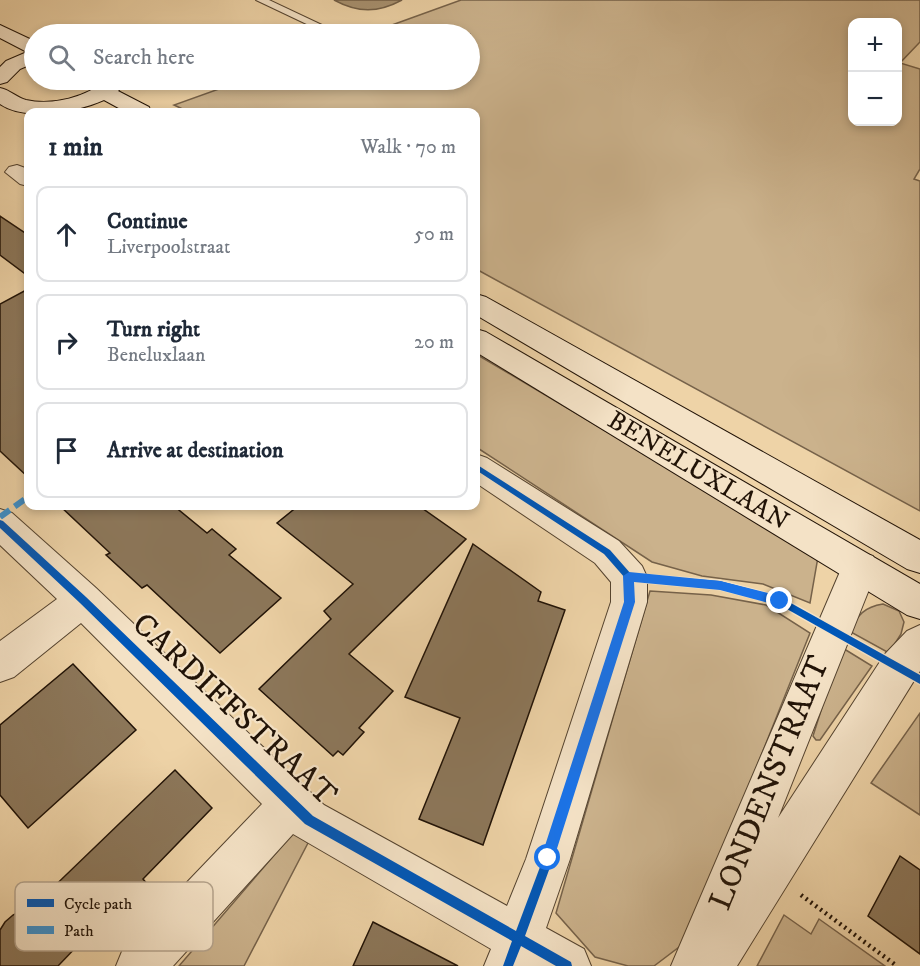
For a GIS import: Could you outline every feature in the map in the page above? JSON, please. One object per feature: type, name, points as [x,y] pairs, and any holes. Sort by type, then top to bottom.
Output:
[{"type":"street","points":[[0,31],[24,43]]},
{"type":"street","points":[[4,65],[24,59]]},
{"type":"street","points":[[2,98],[34,107],[87,108],[107,90]]},
{"type":"street","points":[[116,90],[137,108]]},
{"type":"street","name":"BENELUXLAAN","points":[[480,305],[920,558]]},
{"type":"street","name":"BENELUXLAAN","points":[[480,341],[920,603]]},
{"type":"street","points":[[480,470],[606,552],[629,576],[629,602],[548,858],[513,952]]},
{"type":"street","name":"CARDIFFSTRAAT","points":[[0,523],[83,600],[309,820],[513,952],[567,966]]},
{"type":"street","name":"LONDENSTRAAT","points":[[695,966],[860,567]]},
{"type":"street","points":[[0,664],[83,600]]},
{"type":"street","name":"LONDENSTRAAT","points":[[709,966],[899,667],[920,643]]},
{"type":"street","name":"CARDIFFSTRAAT","points":[[213,888],[292,803]]},
{"type":"street","name":"CARDIFFSTRAAT","points":[[140,966],[154,951]]},
{"type":"lane","points":[[261,0],[315,24]]},
{"type":"path","points":[[769,872],[897,966]]},
{"type":"shaded area","points":[[334,0],[402,0],[385,7],[368,10],[351,7]]},
{"type":"shaded area","points":[[461,0],[920,0],[920,42],[902,61],[902,18],[848,18],[848,126],[902,126],[902,64],[920,69],[920,169],[914,179],[920,181],[920,511],[480,271],[480,108],[180,108],[174,105],[216,90],[480,90],[480,24],[395,24]]},
{"type":"shaded area","points":[[480,356],[818,557],[810,603],[763,584],[702,576],[652,562],[480,450]]},
{"type":"shaded area","points":[[650,591],[711,595],[766,605],[810,633],[687,941],[654,966],[628,966],[595,957],[556,913]]},
{"type":"shaded area","points":[[883,604],[899,611],[904,622],[901,634],[889,653],[849,631],[862,613],[871,607]]},
{"type":"shaded area","points":[[841,647],[872,666],[820,740],[816,740],[813,736]]},
{"type":"shaded area","points":[[920,713],[920,815],[871,783]]},
{"type":"shaded area","points":[[294,832],[308,843],[244,966],[179,966],[192,951],[213,951],[213,926]]},
{"type":"shaded area","points":[[784,915],[811,934],[819,919],[885,966],[757,966]]},
{"type":"building","points":[[0,216],[24,232],[24,273],[0,255]]},
{"type":"building","points":[[24,291],[24,473],[0,451],[0,304]]},
{"type":"building","points":[[64,510],[179,510],[207,533],[212,529],[236,549],[229,555],[281,598],[220,653],[147,585],[142,588],[106,555],[110,553]]},
{"type":"building","points":[[293,510],[425,510],[466,539],[349,654],[393,691],[359,728],[364,732],[343,755],[338,751],[333,756],[259,689],[331,619],[324,611],[353,584],[277,523]]},
{"type":"building","points":[[473,544],[541,592],[538,601],[565,610],[483,845],[419,819],[460,718],[405,697]]},
{"type":"building","points":[[73,664],[136,730],[28,828],[0,795],[0,725]]},
{"type":"building","points":[[175,770],[212,808],[143,879],[146,882],[59,882]]},
{"type":"building","points":[[900,856],[920,870],[920,954],[868,916]]},
{"type":"building","points":[[15,914],[15,951],[72,951],[58,966],[0,966],[0,930]]},
{"type":"building","points":[[373,922],[458,966],[353,966]]},
{"type":"marked path","points":[[0,517],[24,500]]},
{"type":"cycle path","points":[[480,470],[607,552],[629,577],[629,602],[548,859],[508,966]]},
{"type":"cycle path","points":[[0,523],[83,600],[309,820],[567,966]]},
{"type":"cycle path","points":[[629,577],[720,585],[780,601],[920,680]]},
{"type":"route","points":[[548,858],[629,602],[629,576],[720,585],[780,601]]}]
